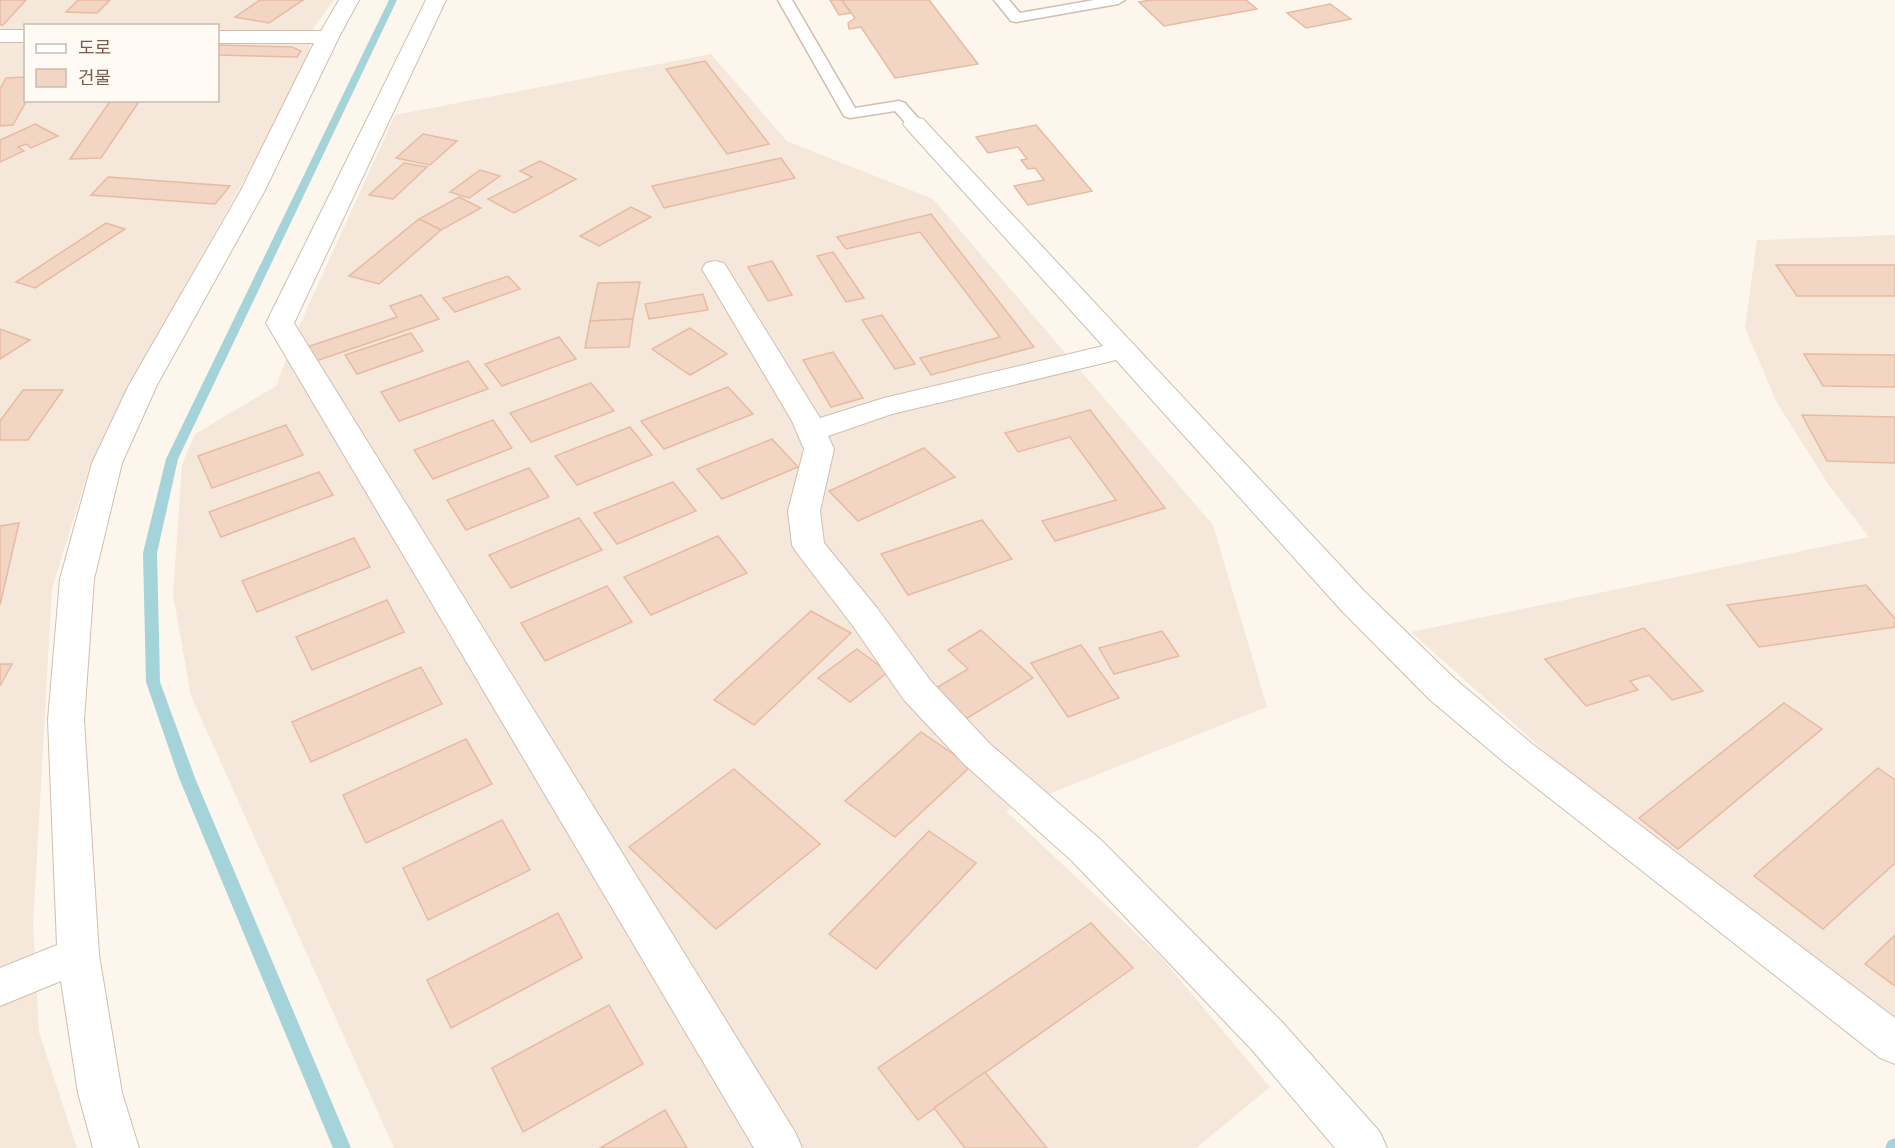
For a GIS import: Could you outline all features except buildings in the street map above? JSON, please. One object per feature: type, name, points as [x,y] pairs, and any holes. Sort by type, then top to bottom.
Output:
[{"type":"street","points":[[116,1148],[100,1093],[78,955],[66,720],[77,579],[107,463],[143,385],[252,192],[328,37],[351,0]]},
{"type":"street","points":[[435,0],[280,323],[779,1148]]},
{"type":"street","points":[[0,36],[24,36]]},
{"type":"street","points":[[219,37],[328,37]]},
{"type":"street","points":[[915,124],[1353,601],[1442,689],[1518,753],[1895,1044]]},
{"type":"street","points":[[715,269],[807,421],[819,449],[804,511],[808,545],[865,617],[917,690],[977,754],[1086,850],[1111,875],[1268,1036],[1364,1148]]},
{"type":"street","points":[[811,431],[884,407],[1122,350]]},
{"type":"street","points":[[0,987],[78,955]]},
{"type":"lane","points":[[784,0],[850,113],[898,106],[915,124]]},
{"type":"lane","points":[[1001,0],[1016,18],[1118,0]]},
{"type":"shaded area","points":[[0,0],[334,0],[314,27],[302,69],[241,186],[124,394],[89,469],[52,589],[33,926],[39,1032],[77,1148],[0,1148]]},
{"type":"shaded area","points":[[711,54],[787,141],[933,199],[1213,525],[1267,707],[1006,811],[1160,956],[1270,1087],[1196,1148],[394,1148],[191,696],[173,594],[182,465],[195,434],[276,386],[300,324],[395,115]]},
{"type":"shaded area","points":[[1895,235],[1895,1020],[1597,798],[1411,632],[1869,537],[1828,484],[1777,403],[1745,328],[1757,240]]},
{"type":"waterway","points":[[342,1148],[187,778],[153,682],[150,553],[172,459],[393,0]]}]
